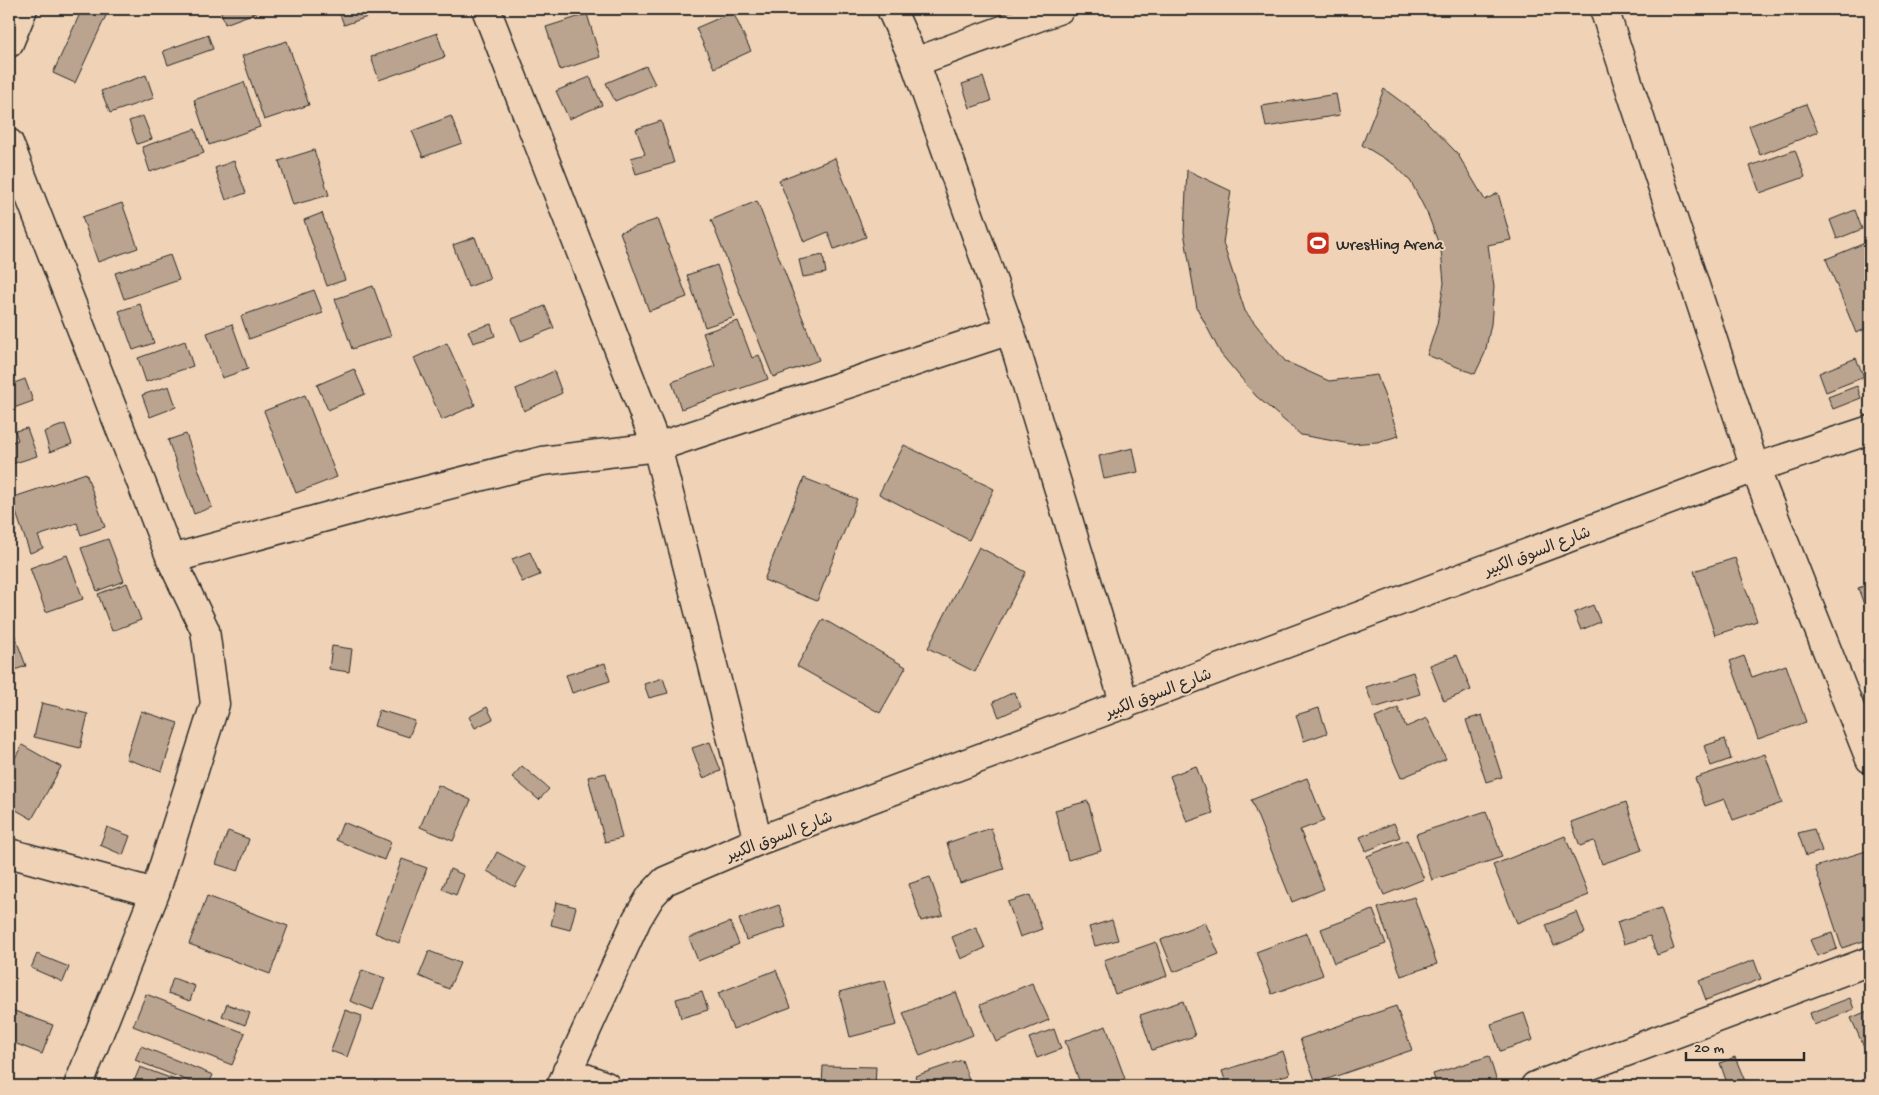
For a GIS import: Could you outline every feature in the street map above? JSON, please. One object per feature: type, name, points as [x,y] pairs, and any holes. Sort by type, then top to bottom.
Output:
[{"type":"street","points":[[9,43],[23,9]]},
{"type":"street","points":[[486,9],[657,447],[758,841]]},
{"type":"street","points":[[891,9],[915,62],[1010,330],[1125,705]]},
{"type":"street","points":[[915,62],[1060,9]]},
{"type":"street","points":[[1604,9],[1755,468],[1870,759]]},
{"type":"street","points":[[9,144],[171,558],[205,630],[215,704],[155,893],[78,1086]]},
{"type":"street","points":[[171,558],[542,461],[657,447],[1010,330]]},
{"type":"street","name":"شارع السوق الكبير","points":[[564,1079],[637,920],[650,896],[665,881],[758,841],[1755,468],[1870,430]]},
{"type":"street","points":[[9,853],[155,893]]},
{"type":"street","points":[[1535,1086],[1870,961]]},
{"type":"street","points":[[564,1079],[606,1086]]},
{"type":"building","points":[[82,9],[109,9],[75,83],[53,73]]},
{"type":"building","points":[[220,9],[265,9],[225,24]]},
{"type":"building","points":[[338,9],[384,9],[385,11],[344,25]]},
{"type":"building","points":[[733,12],[751,51],[714,68],[696,28]]},
{"type":"building","points":[[587,14],[600,57],[560,70],[546,27]]},
{"type":"building","points":[[437,33],[445,57],[379,80],[371,57]]},
{"type":"building","points":[[208,35],[213,49],[168,65],[163,51]]},
{"type":"building","points":[[287,41],[309,105],[264,120],[242,56]]},
{"type":"building","points":[[646,66],[655,84],[615,101],[606,83]]},
{"type":"building","points":[[146,75],[154,98],[110,113],[101,91]]},
{"type":"building","points":[[590,77],[602,105],[569,119],[556,91]]},
{"type":"building","points":[[983,77],[991,101],[970,108],[962,84]]},
{"type":"building","points":[[244,82],[260,127],[209,145],[194,100]]},
{"type":"building","points":[[1384,89],[1422,117],[1457,153],[1485,200],[1498,193],[1511,240],[1488,245],[1494,287],[1491,324],[1485,353],[1475,374],[1427,355],[1437,324],[1444,283],[1441,250],[1428,215],[1411,182],[1395,165],[1362,145]]},
{"type":"building","points":[[1336,94],[1340,115],[1266,127],[1262,106]]},
{"type":"building","points":[[1806,104],[1818,132],[1760,155],[1749,126]]},
{"type":"building","points":[[143,116],[152,139],[137,144],[129,121]]},
{"type":"building","points":[[451,116],[462,143],[423,157],[412,131]]},
{"type":"building","points":[[661,121],[674,163],[636,174],[631,158],[645,154],[636,129]]},
{"type":"building","points":[[195,129],[204,153],[150,172],[142,147]]},
{"type":"building","points":[[314,150],[329,195],[293,205],[279,161]]},
{"type":"building","points":[[1795,150],[1805,177],[1760,193],[1750,166]]},
{"type":"building","points":[[835,158],[866,237],[834,249],[828,232],[804,242],[779,180]]},
{"type":"building","points":[[234,161],[246,193],[226,200],[215,168]]},
{"type":"building","points":[[1187,170],[1231,191],[1223,243],[1245,311],[1285,361],[1329,381],[1377,375],[1399,436],[1377,442],[1350,444],[1301,435],[1256,396],[1221,354],[1197,308],[1184,232]]},
{"type":"building","points":[[757,201],[819,360],[773,377],[711,220]]},
{"type":"building","points":[[122,203],[138,248],[98,262],[82,217]]},
{"type":"building","points":[[1855,210],[1862,229],[1837,239],[1830,220]]},
{"type":"building","points":[[322,213],[345,280],[327,286],[304,220]]},
{"type":"building","points":[[658,219],[687,297],[649,311],[620,232]]},
{"type":"building","points":[[475,237],[490,279],[468,287],[453,245]]},
{"type":"building","points":[[1870,241],[1870,327],[1856,333],[1826,259]]},
{"type":"building","points":[[170,255],[179,280],[124,299],[115,273]]},
{"type":"building","points":[[823,255],[826,273],[803,277],[799,260]]},
{"type":"building","points":[[717,265],[735,317],[705,327],[687,275]]},
{"type":"building","points":[[373,286],[391,336],[352,349],[335,299]]},
{"type":"building","points":[[314,290],[323,313],[249,339],[241,316]]},
{"type":"building","points":[[140,304],[154,343],[133,350],[119,311]]},
{"type":"building","points":[[545,306],[554,328],[521,341],[512,319]]},
{"type":"building","points":[[738,321],[752,358],[759,355],[768,379],[681,409],[672,382],[715,366],[703,333]]},
{"type":"building","points":[[232,324],[248,369],[222,378],[207,333]]},
{"type":"building","points":[[491,324],[495,336],[473,343],[468,331]]},
{"type":"building","points":[[185,341],[193,366],[146,382],[138,358]]},
{"type":"building","points":[[447,343],[475,405],[442,420],[414,358]]},
{"type":"building","points":[[1856,358],[1864,377],[1826,392],[1819,373]]},
{"type":"building","points":[[354,369],[365,394],[328,410],[317,385]]},
{"type":"building","points":[[554,371],[562,393],[524,411],[516,389]]},
{"type":"building","points":[[25,379],[33,401],[11,409],[9,404],[9,385]]},
{"type":"building","points":[[169,386],[176,407],[150,417],[142,395]]},
{"type":"building","points":[[1857,386],[1861,398],[1833,409],[1828,397]]},
{"type":"building","points":[[305,395],[337,477],[296,493],[264,411]]},
{"type":"building","points":[[65,424],[72,444],[50,452],[44,432]]},
{"type":"building","points":[[27,428],[37,456],[12,464],[9,455],[9,443],[18,440],[15,431]]},
{"type":"building","points":[[186,434],[212,507],[194,514],[168,440]]},
{"type":"building","points":[[904,445],[994,489],[969,540],[879,494]]},
{"type":"building","points":[[1133,448],[1138,472],[1104,479],[1099,456]]},
{"type":"building","points":[[86,473],[105,527],[81,535],[77,523],[38,536],[43,548],[30,553],[11,498]]},
{"type":"building","points":[[804,478],[857,499],[817,601],[764,580]]},
{"type":"building","points":[[108,539],[124,581],[97,591],[81,548]]},
{"type":"building","points":[[979,547],[1026,572],[975,672],[928,648]]},
{"type":"building","points":[[530,552],[540,575],[522,582],[512,559]]},
{"type":"building","points":[[67,555],[83,599],[46,612],[30,568]]},
{"type":"building","points":[[1735,558],[1757,621],[1715,635],[1694,571]]},
{"type":"building","points":[[127,583],[141,620],[112,631],[98,594]]},
{"type":"building","points":[[1870,584],[1870,621],[1858,588]]},
{"type":"building","points":[[1593,605],[1600,622],[1581,630],[1574,613]]},
{"type":"building","points":[[823,619],[906,667],[880,713],[797,666]]},
{"type":"building","points":[[9,620],[26,666],[9,672]]},
{"type":"building","points":[[332,646],[352,649],[349,672],[329,669]]},
{"type":"building","points":[[1457,655],[1471,690],[1444,701],[1430,665]]},
{"type":"building","points":[[1744,656],[1752,677],[1786,665],[1806,722],[1758,739],[1730,661]]},
{"type":"building","points":[[1870,659],[1870,682],[1863,661]]},
{"type":"building","points":[[605,663],[610,681],[572,693],[566,675]]},
{"type":"building","points":[[1413,672],[1420,694],[1374,708],[1366,687]]},
{"type":"building","points":[[663,678],[668,693],[649,698],[644,684]]},
{"type":"building","points":[[1014,692],[1021,707],[999,717],[993,702]]},
{"type":"building","points":[[42,703],[88,714],[80,748],[34,737]]},
{"type":"building","points":[[487,707],[493,719],[475,728],[469,717]]},
{"type":"building","points":[[1319,708],[1327,733],[1304,741],[1296,715]]},
{"type":"building","points":[[1398,708],[1406,727],[1427,718],[1446,759],[1401,778],[1375,718]]},
{"type":"building","points":[[379,710],[415,721],[409,737],[374,726]]},
{"type":"building","points":[[141,711],[178,723],[162,771],[126,759]]},
{"type":"building","points":[[1482,715],[1502,777],[1486,782],[1466,720]]},
{"type":"building","points":[[1725,739],[1731,759],[1711,766],[1704,746]]},
{"type":"building","points":[[710,742],[721,771],[703,778],[692,748]]},
{"type":"building","points":[[22,745],[61,767],[32,819],[9,806],[9,769]]},
{"type":"building","points":[[1765,754],[1782,803],[1733,820],[1725,799],[1705,806],[1695,778]]},
{"type":"building","points":[[522,766],[549,789],[539,800],[512,777]]},
{"type":"building","points":[[1196,766],[1213,813],[1187,822],[1170,776]]},
{"type":"building","points":[[606,773],[622,838],[605,842],[588,777]]},
{"type":"building","points":[[1307,778],[1324,821],[1300,830],[1324,889],[1292,902],[1251,800]]},
{"type":"building","points":[[438,785],[471,800],[453,841],[420,827]]},
{"type":"building","points":[[1088,801],[1101,851],[1068,860],[1055,810]]},
{"type":"building","points":[[1626,802],[1642,850],[1602,864],[1594,841],[1580,846],[1571,822]]},
{"type":"building","points":[[1486,811],[1502,857],[1432,880],[1416,834]]},
{"type":"building","points":[[343,822],[391,842],[384,860],[336,840]]},
{"type":"building","points":[[1394,823],[1400,837],[1366,851],[1360,837]]},
{"type":"building","points":[[107,827],[130,836],[123,855],[100,845]]},
{"type":"building","points":[[991,828],[1004,869],[960,883],[947,843]]},
{"type":"building","points":[[1814,829],[1822,851],[1806,856],[1798,833]]},
{"type":"building","points":[[228,831],[249,839],[238,871],[216,864]]},
{"type":"building","points":[[1565,836],[1589,895],[1517,923],[1493,865]]},
{"type":"building","points":[[1407,840],[1424,879],[1384,895],[1367,856]]},
{"type":"building","points":[[1866,851],[1870,865],[1870,939],[1842,948],[1815,867]]},
{"type":"building","points":[[497,852],[526,868],[515,887],[487,871]]},
{"type":"building","points":[[402,859],[427,868],[399,943],[375,933]]},
{"type":"building","points":[[450,869],[464,875],[456,895],[442,889]]},
{"type":"building","points":[[930,877],[943,915],[921,921],[909,884]]},
{"type":"building","points":[[1030,895],[1042,929],[1020,937],[1008,902]]},
{"type":"building","points":[[207,896],[288,926],[270,974],[189,944]]},
{"type":"building","points":[[1414,897],[1437,964],[1401,976],[1378,908]]},
{"type":"building","points":[[556,902],[576,907],[570,930],[551,925]]},
{"type":"building","points":[[779,905],[786,927],[746,940],[739,919]]},
{"type":"building","points":[[1661,908],[1674,949],[1657,955],[1650,936],[1624,944],[1617,922]]},
{"type":"building","points":[[1373,910],[1386,944],[1334,963],[1321,929]]},
{"type":"building","points":[[1577,912],[1585,933],[1554,946],[1546,925]]},
{"type":"building","points":[[1112,920],[1118,940],[1095,946],[1089,927]]},
{"type":"building","points":[[730,922],[739,944],[698,961],[689,938]]},
{"type":"building","points":[[1205,922],[1219,954],[1174,972],[1161,940]]},
{"type":"building","points":[[976,927],[985,948],[961,959],[952,937]]},
{"type":"building","points":[[1307,933],[1323,975],[1272,994],[1256,952]]},
{"type":"building","points":[[1832,933],[1837,949],[1817,956],[1810,940]]},
{"type":"building","points":[[1156,942],[1167,976],[1115,994],[1104,960]]},
{"type":"building","points":[[429,951],[460,963],[449,989],[419,976]]},
{"type":"building","points":[[37,954],[69,967],[63,982],[31,968]]},
{"type":"building","points":[[1754,960],[1761,979],[1706,1000],[1699,981]]},
{"type":"building","points":[[362,970],[385,978],[373,1010],[350,1001]]},
{"type":"building","points":[[776,970],[791,1007],[733,1029],[718,993]]},
{"type":"building","points":[[173,978],[195,986],[190,1001],[168,993]]},
{"type":"building","points":[[885,980],[897,1025],[850,1037],[839,992]]},
{"type":"building","points":[[1032,983],[1049,1020],[996,1042],[980,1005]]},
{"type":"building","points":[[702,992],[708,1010],[681,1018],[676,999]]},
{"type":"building","points":[[956,992],[973,1035],[920,1056],[903,1013]]},
{"type":"building","points":[[146,994],[245,1033],[232,1065],[133,1026]]},
{"type":"building","points":[[1850,998],[1854,1009],[1814,1025],[1810,1013]]},
{"type":"building","points":[[1183,1001],[1195,1036],[1152,1050],[1140,1015]]},
{"type":"building","points":[[227,1004],[250,1013],[245,1025],[222,1016]]},
{"type":"building","points":[[1396,1006],[1412,1050],[1316,1083],[1300,1039]]},
{"type":"building","points":[[9,1009],[53,1025],[42,1054],[9,1041]]},
{"type":"building","points":[[345,1010],[362,1016],[347,1057],[331,1051]]},
{"type":"building","points":[[1870,1010],[1870,1061],[1851,1018]]},
{"type":"building","points":[[1524,1013],[1533,1040],[1500,1051],[1491,1024]]},
{"type":"building","points":[[1106,1026],[1125,1079],[1103,1086],[1081,1086],[1065,1041]]},
{"type":"building","points":[[1054,1029],[1061,1049],[1037,1058],[1029,1038]]},
{"type":"building","points":[[141,1046],[213,1075],[208,1086],[201,1086],[135,1060]]},
{"type":"building","points":[[1283,1051],[1290,1074],[1250,1086],[1227,1086],[1222,1071]]},
{"type":"building","points":[[1489,1056],[1497,1082],[1483,1086],[1437,1086],[1433,1074]]},
{"type":"building","points":[[1735,1057],[1747,1086],[1728,1086],[1720,1063]]},
{"type":"building","points":[[962,1060],[971,1086],[919,1086],[915,1076]]},
{"type":"building","points":[[823,1066],[876,1067],[875,1086],[822,1086]]},
{"type":"building","points":[[140,1067],[192,1086],[132,1086]]},
{"type":"place","name":"Wrestling Arena","points":[[1318,243]]}]
